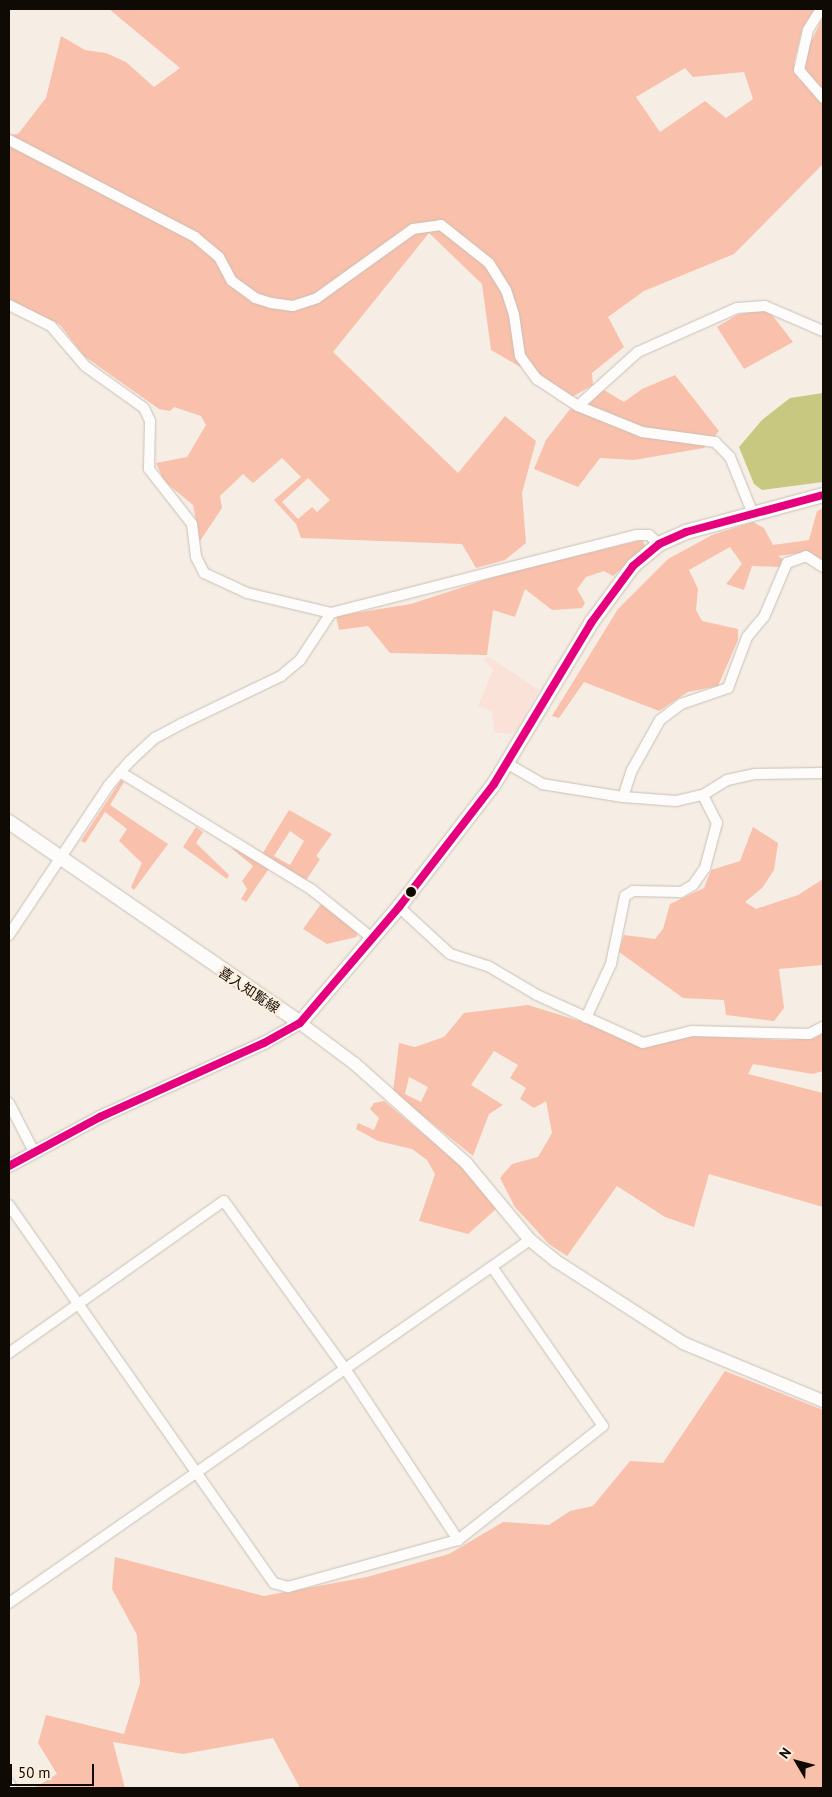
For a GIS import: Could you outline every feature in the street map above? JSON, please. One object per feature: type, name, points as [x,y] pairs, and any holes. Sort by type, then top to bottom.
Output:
[{"type":"main road","points":[[300,1023],[399,907],[508,764],[611,592],[659,544],[686,532],[823,495]]},
{"type":"main road","name":"喜入知覧線","points":[[9,822],[300,1023]]},
{"type":"street","points":[[821,9],[808,30],[799,70],[823,98]]},
{"type":"street","points":[[9,140],[195,237],[219,257],[232,281],[255,298],[271,303],[293,306],[318,298],[412,229],[441,225],[489,264],[506,290],[514,315],[520,356],[536,379],[578,406],[642,432],[715,442],[730,457],[753,514]]},
{"type":"street","points":[[9,306],[51,326],[85,366],[144,408],[150,421],[149,469],[192,524],[196,557],[204,573],[247,594],[332,613],[636,535],[649,535],[659,544]]},
{"type":"street","points":[[578,406],[638,352],[737,308],[765,306],[823,331]]},
{"type":"street","points":[[623,797],[632,770],[660,720],[681,704],[728,688],[747,637],[764,617],[787,563],[806,556],[823,567]]},
{"type":"street","points":[[9,935],[120,772],[155,738],[281,676],[300,660],[332,613]]},
{"type":"street","points":[[508,764],[542,784],[623,797],[676,802],[703,795],[727,780],[755,774],[823,773]]},
{"type":"street","points":[[120,772],[311,889],[372,938]]},
{"type":"street","points":[[586,1018],[611,964],[626,896],[633,890],[681,892],[693,885],[705,868],[717,823],[703,795]]},
{"type":"street","points":[[399,907],[450,954],[488,966],[586,1018],[643,1043],[692,1031],[809,1034],[823,1027]]},
{"type":"street","points":[[9,1166],[34,1150],[300,1023],[355,1064],[466,1163],[530,1240],[683,1343],[823,1401]]},
{"type":"street","points":[[9,1103],[34,1150]]},
{"type":"street","points":[[9,1353],[224,1201],[346,1370],[458,1540]]},
{"type":"street","points":[[9,1205],[274,1583],[288,1587],[458,1540],[603,1426],[492,1267]]},
{"type":"street","points":[[9,1603],[198,1474],[530,1240]]},
{"type":"street","points":[[9,1783],[12,1788]]},
{"type":"shaded area","points":[[109,9],[816,9],[802,30],[794,63],[799,81],[809,46],[823,17],[823,164],[734,254],[644,291],[608,317],[624,347],[592,373],[593,385],[572,397],[491,350],[482,284],[429,233],[333,352],[458,473],[505,416],[536,441],[522,493],[526,543],[505,560],[476,568],[462,544],[301,538],[296,524],[274,500],[301,477],[282,458],[253,483],[243,474],[220,496],[222,508],[200,541],[193,505],[164,481],[156,463],[187,457],[206,425],[201,416],[174,407],[170,411],[159,409],[84,356],[60,325],[9,300],[9,135],[18,134],[46,98],[61,36],[85,50],[106,53],[126,62],[154,87],[180,68]],"holes":[[[685,68],[693,77],[744,72],[753,99],[726,118],[705,101],[660,132],[636,97]],[[308,478],[330,500],[317,512],[312,507],[298,519],[282,502]]]},
{"type":"shaded area","points":[[759,310],[769,311],[793,342],[744,369],[717,327],[737,315]]},
{"type":"shaded area","points":[[675,375],[719,431],[704,448],[634,460],[600,458],[578,487],[534,469],[546,440],[570,409],[581,411],[604,390],[624,402],[642,389]]},
{"type":"shaded area","points":[[823,393],[823,482],[762,490],[754,484],[739,447],[762,420],[790,398]]},
{"type":"shaded area","points":[[823,508],[823,562],[808,552],[778,556],[784,560],[780,567],[752,566],[744,590],[726,584],[742,564],[730,547],[689,570],[698,589],[696,610],[702,621],[738,629],[738,640],[718,686],[688,692],[659,711],[584,682],[559,718],[552,716],[618,609],[668,559],[712,535],[753,522],[764,528],[773,545],[809,540],[817,511]]},
{"type":"shaded area","points":[[642,540],[646,547],[613,576],[604,571],[586,577],[577,589],[585,603],[582,608],[552,610],[525,589],[515,617],[493,610],[487,655],[390,653],[368,626],[339,630],[336,616],[411,604],[509,572]]},
{"type":"shaded area","points":[[489,657],[539,690],[517,730],[509,734],[494,732],[492,712],[478,706],[493,670],[483,659]]},
{"type":"shaded area","points":[[121,780],[124,782],[110,805],[168,844],[134,890],[131,887],[142,863],[119,841],[127,829],[105,812],[85,843],[81,841]]},
{"type":"shaded area","points":[[289,810],[332,834],[316,856],[320,859],[305,882],[272,864],[246,902],[241,899],[247,889],[242,881],[253,866],[231,848],[261,856]],"holes":[[[290,831],[304,841],[290,865],[274,856]]]},
{"type":"shaded area","points":[[196,827],[203,832],[196,843],[229,875],[227,879],[183,847]]},
{"type":"shaded area","points":[[753,827],[778,843],[774,870],[762,888],[745,902],[756,909],[798,895],[823,879],[823,965],[779,969],[784,1008],[774,1021],[726,1015],[724,1000],[683,998],[619,952],[624,935],[655,939],[663,929],[670,904],[704,888],[711,870],[740,861]]},
{"type":"shaded area","points":[[321,904],[358,933],[356,937],[327,944],[303,929]]},
{"type":"shaded area","points":[[528,1005],[586,1023],[642,1047],[693,1036],[784,1040],[815,1038],[823,1033],[823,1071],[813,1074],[753,1064],[748,1074],[823,1093],[823,1207],[709,1174],[694,1227],[665,1217],[617,1186],[567,1256],[549,1244],[515,1207],[500,1178],[512,1164],[538,1157],[552,1133],[546,1101],[534,1108],[520,1099],[526,1088],[510,1078],[518,1065],[494,1051],[471,1085],[503,1105],[489,1114],[473,1156],[393,1092],[399,1043],[415,1047],[444,1037],[464,1013]],"holes":[[[409,1077],[428,1087],[421,1102],[405,1094]]]},
{"type":"shaded area","points":[[384,1101],[464,1168],[496,1209],[468,1234],[419,1221],[435,1174],[427,1160],[412,1149],[378,1141],[356,1129],[358,1123],[374,1130],[379,1118],[370,1109],[374,1103]]},
{"type":"shaded area","points":[[725,1371],[823,1410],[823,1788],[300,1788],[273,1738],[183,1754],[113,1742],[125,1788],[34,1788],[57,1774],[38,1743],[46,1715],[124,1734],[140,1683],[137,1635],[112,1589],[115,1557],[264,1596],[367,1577],[449,1554],[503,1522],[549,1525],[570,1511],[593,1506],[630,1461],[663,1463]]},
{"type":"transit line","points":[[9,1166],[100,1117],[264,1043],[300,1023],[399,907],[494,784],[591,623],[633,566],[659,544],[686,532],[823,495]]}]
